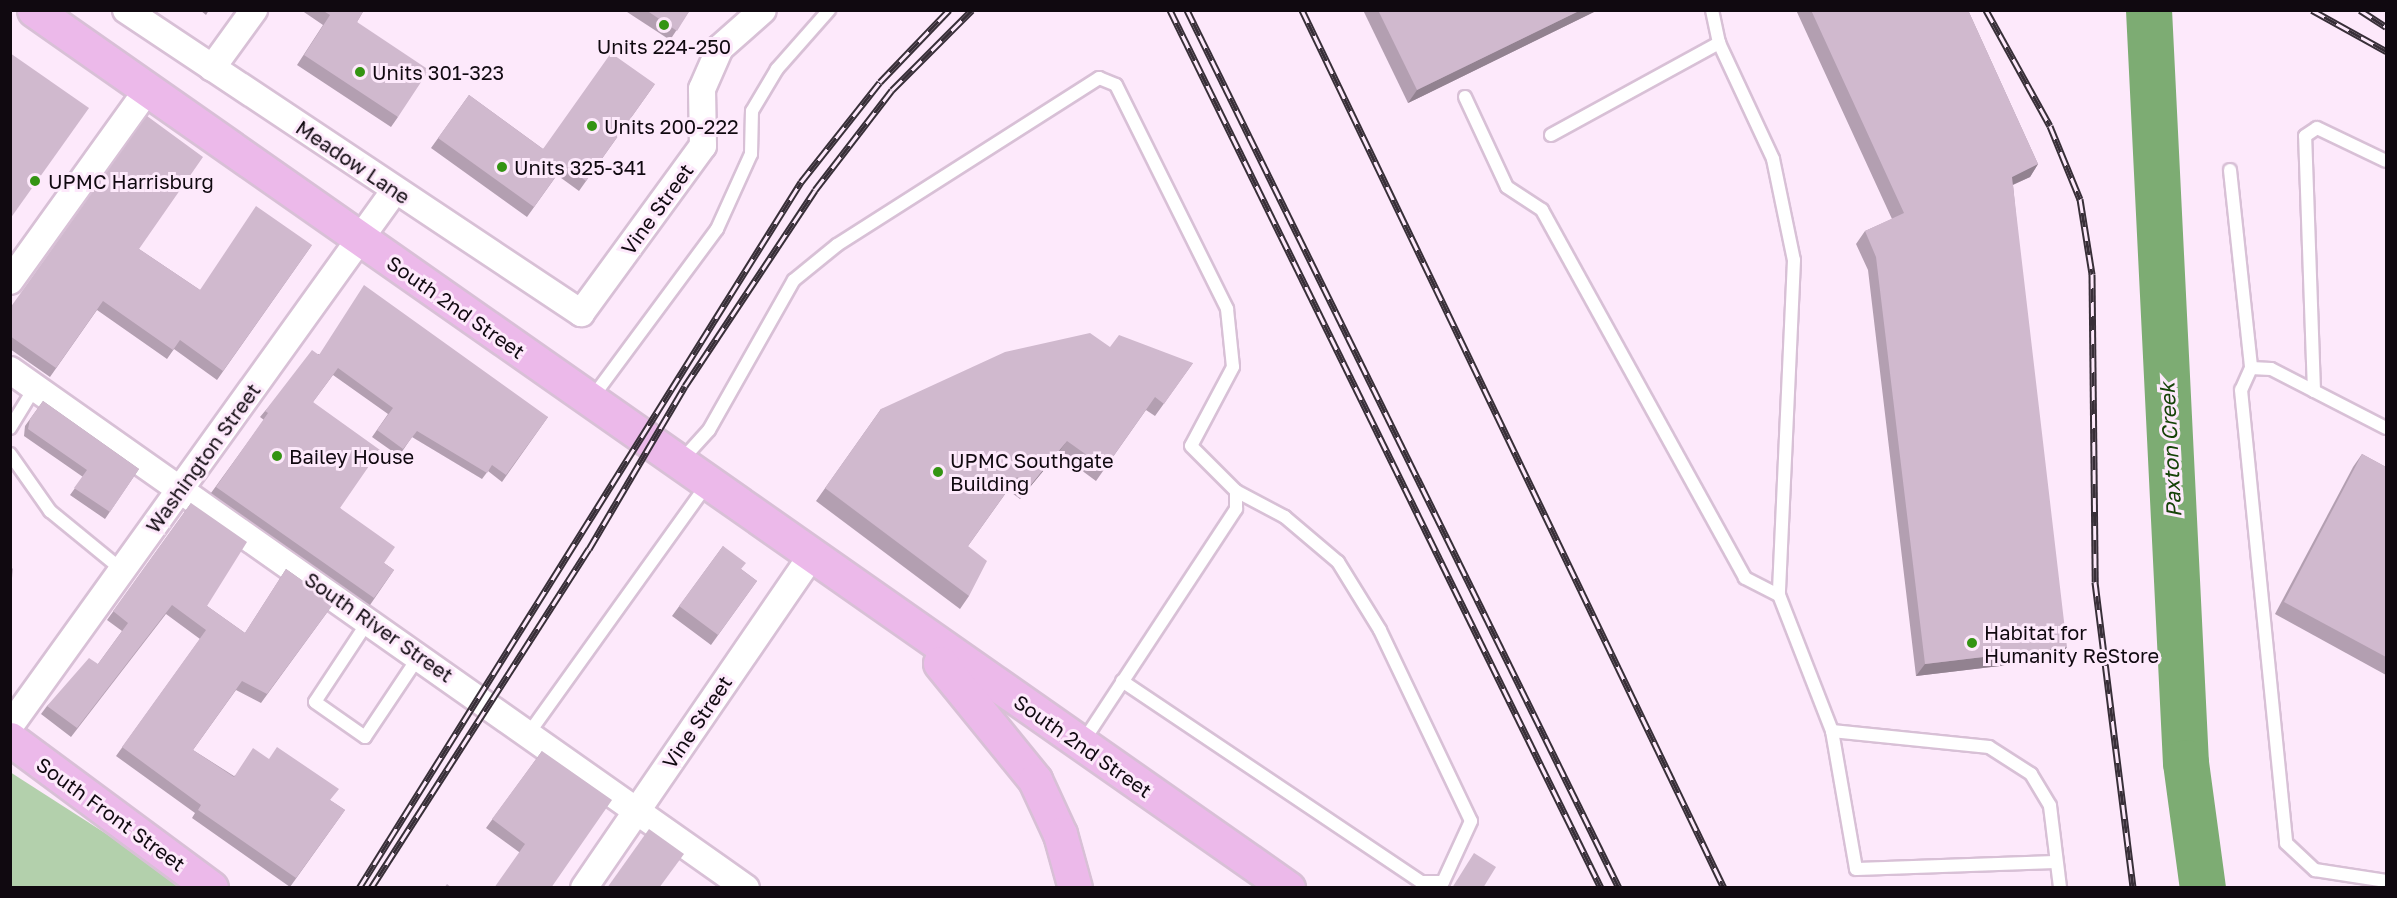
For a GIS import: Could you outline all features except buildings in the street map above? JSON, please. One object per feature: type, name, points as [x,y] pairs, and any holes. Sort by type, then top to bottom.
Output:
[{"type":"main road","name":"South 2nd Street","points":[[34,10],[678,464],[1288,888]]},
{"type":"main road","name":"South 2nd Street","points":[[878,604],[974,699],[1035,780],[1060,834],[1076,888]]},
{"type":"main road","name":"South Front Street","points":[[10,740],[211,888]]},
{"type":"street","name":"Meadow Lane","points":[[126,10],[581,313]]},
{"type":"street","points":[[212,68],[254,10]]},
{"type":"street","name":"Vine Street","points":[[581,313],[703,146],[702,89],[720,48],[763,10]]},
{"type":"street","points":[[10,281],[147,90]]},
{"type":"street","name":"Washington Street","points":[[10,726],[395,190]]},
{"type":"street","name":"South River Street","points":[[10,370],[182,488],[746,888]]},
{"type":"street","name":"Vine Street","points":[[584,888],[811,556]]},
{"type":"lane","points":[[590,401],[717,229],[751,154],[752,111],[777,69],[829,10]]},
{"type":"lane","points":[[1712,10],[1719,43],[1773,159],[1794,260],[1779,595],[1832,731],[1856,869],[2056,862]]},
{"type":"lane","points":[[1551,135],[1719,43]]},
{"type":"lane","points":[[678,464],[709,430],[794,280],[837,244],[1099,78],[1116,85],[1227,309],[1233,367],[1191,446],[1236,491],[1285,517],[1338,562],[1380,630],[1471,821],[1443,882],[1420,882],[1122,681]]},
{"type":"lane","points":[[1465,97],[1507,188],[1542,210],[1745,578],[1779,595]]},
{"type":"lane","points":[[2314,391],[2305,136],[2317,128],[2386,161]]},
{"type":"lane","points":[[2230,170],[2251,368],[2241,390],[2286,843],[2315,870],[2386,881]]},
{"type":"lane","points":[[2251,368],[2271,369],[2386,428]]},
{"type":"lane","points":[[10,428],[35,387]]},
{"type":"lane","points":[[10,454],[50,511],[122,570]]},
{"type":"lane","points":[[529,733],[707,484]]},
{"type":"lane","points":[[1081,744],[1236,509],[1236,491]]},
{"type":"lane","points":[[369,620],[315,702],[365,737],[419,655]]},
{"type":"lane","points":[[1832,731],[1989,747],[2031,774],[2050,806],[2060,888]]},
{"type":"green space","points":[[10,772],[133,851],[184,887],[11,887]]},
{"type":"waterway","name":"Paxton Creek","points":[[2149,10],[2186,763],[2203,888]]},
{"type":"railway","points":[[359,888],[801,182],[880,82],[949,10]]},
{"type":"railway","points":[[371,888],[589,549],[685,386],[815,190],[892,90],[972,10]]},
{"type":"railway","points":[[1170,10],[1601,888]]},
{"type":"railway","points":[[1187,10],[1619,888]]},
{"type":"railway","points":[[1302,10],[1724,888]]},
{"type":"railway","points":[[1986,10],[2050,126],[2080,199],[2092,274],[2095,582],[2133,888]]},
{"type":"railway","points":[[2312,10],[2386,51]]},
{"type":"railway","points":[[2360,10],[2386,27]]},
{"type":"place","name":"Units 224-250","points":[[664,25]]},
{"type":"place","name":"Units 301-323","points":[[360,72]]},
{"type":"place","name":"Units 200-222","points":[[592,126]]},
{"type":"place","name":"Units 325-341","points":[[502,167]]},
{"type":"place","name":"UPMC Harrisburg","points":[[35,181]]},
{"type":"place","name":"Bailey House","points":[[277,456]]},
{"type":"place","name":"UPMC Southgate Building","points":[[938,472]]},
{"type":"place","name":"Habitat for Humanity ReStore","points":[[1972,643]]}]
